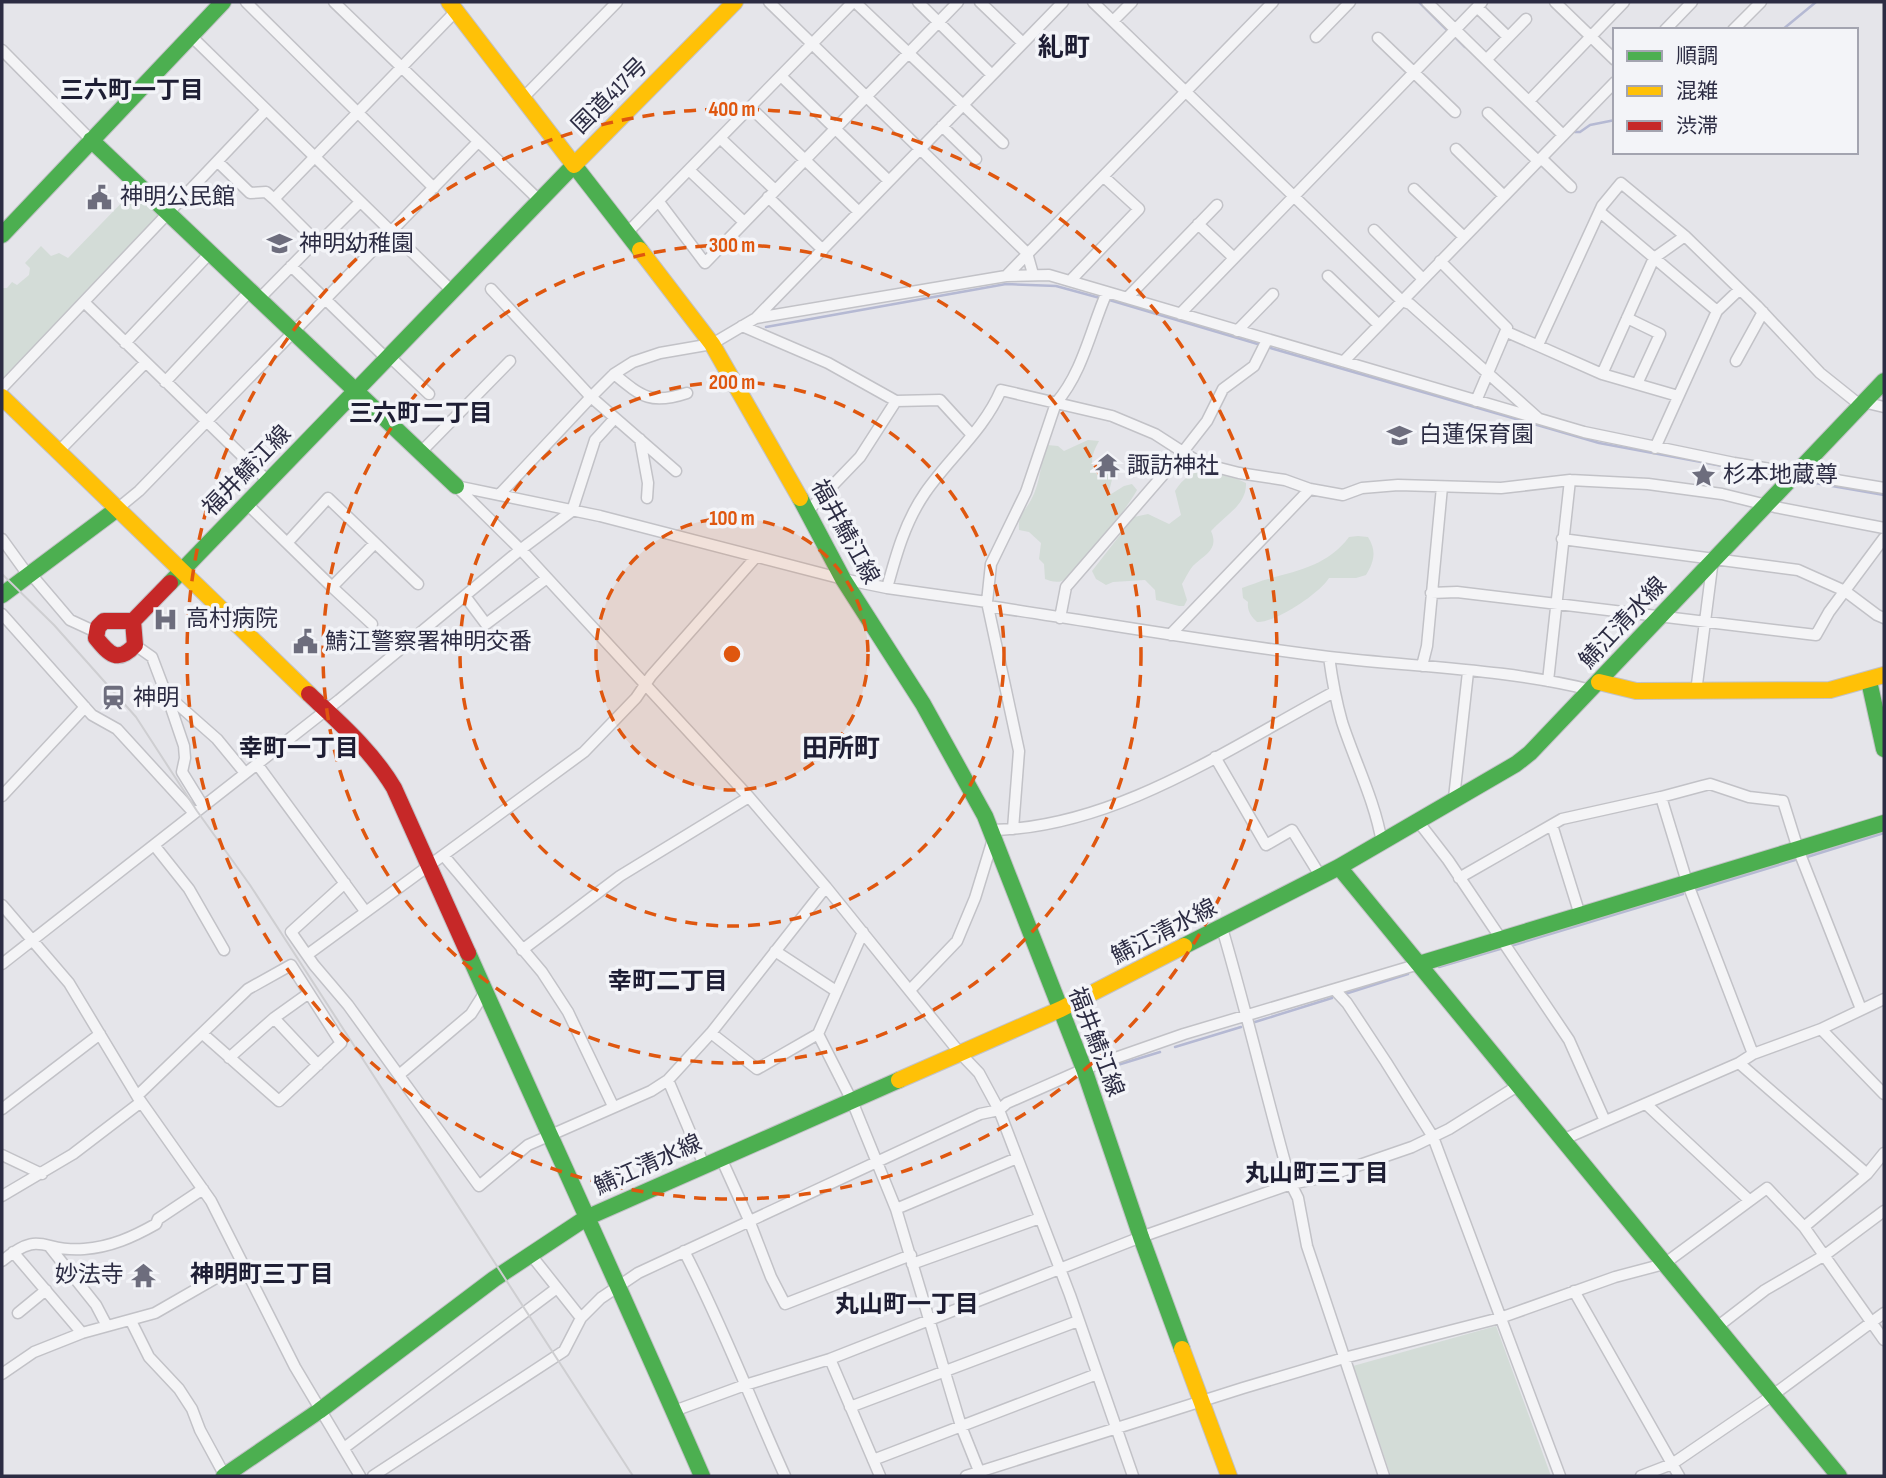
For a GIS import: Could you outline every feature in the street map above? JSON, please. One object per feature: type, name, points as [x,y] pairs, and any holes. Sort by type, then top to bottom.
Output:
[{"type":"main road","points":[[2,235],[223,2]]},
{"type":"main road","name":"国道417号","points":[[453,6],[574,165],[735,2]]},
{"type":"main road","points":[[91,140],[456,486]]},
{"type":"main road","name":"福井鯖江線","points":[[133,621],[574,165],[712,344],[808,511],[843,579],[948,746],[993,833],[1084,1069],[1141,1237],[1230,1476]]},
{"type":"main road","name":"鯖江清水線","points":[[224,1476],[319,1411],[494,1279],[586,1218],[1061,1009],[1321,877],[1516,764],[1595,686],[1884,381]]},
{"type":"main road","points":[[2,397],[357,740],[383,769],[551,1135],[586,1218],[619,1285],[702,1476]]},
{"type":"main road","points":[[3,592],[117,509]]},
{"type":"main road","points":[[104,621],[133,621],[135,645],[128,653],[113,655],[96,638],[96,632],[104,621]]},
{"type":"main road","points":[[1595,686],[1636,691],[1830,690],[1877,678],[1884,749]]},
{"type":"main road","points":[[1419,964],[1884,824]]},
{"type":"main road","points":[[1339,867],[1839,1476]]},
{"type":"street","points":[[246,2],[434,188]]},
{"type":"street","points":[[334,2],[540,201]]},
{"type":"street","points":[[522,99],[617,2]]},
{"type":"street","points":[[769,2],[1027,253],[1033,274]]},
{"type":"street","points":[[626,234],[854,2],[1003,143]]},
{"type":"street","points":[[918,2],[992,75]]},
{"type":"street","points":[[659,202],[705,263],[958,2]]},
{"type":"street","points":[[980,2],[1023,43]]},
{"type":"street","points":[[499,495],[614,374],[633,362],[660,353],[712,344],[756,318],[1063,2]]},
{"type":"street","points":[[1093,2],[1402,301],[1410,304],[1540,420]]},
{"type":"street","points":[[1113,21],[1132,2]]},
{"type":"street","points":[[1006,276],[1273,2]]},
{"type":"street","points":[[1316,37],[1348,2]]},
{"type":"street","points":[[1427,2],[1563,135]]},
{"type":"street","points":[[1555,2],[1613,58]]},
{"type":"street","points":[[1529,101],[1624,2]]},
{"type":"street","points":[[1667,28],[1692,2]]},
{"type":"street","points":[[1736,28],[1761,2]]},
{"type":"street","points":[[1181,314],[1480,4],[1508,37]]},
{"type":"street","points":[[274,199],[401,67],[453,6]]},
{"type":"street","points":[[1487,59],[1526,19]]},
{"type":"street","points":[[191,36],[452,291]]},
{"type":"street","points":[[1378,38],[1455,112]]},
{"type":"street","points":[[2,50],[91,140]]},
{"type":"street","points":[[781,76],[889,181]]},
{"type":"street","points":[[1344,361],[1613,84]]},
{"type":"street","points":[[750,107],[859,212]]},
{"type":"street","points":[[2,388],[266,110]]},
{"type":"street","points":[[1488,113],[1571,187]]},
{"type":"street","points":[[942,127],[976,159]]},
{"type":"street","points":[[720,138],[823,250]]},
{"type":"street","points":[[117,509],[139,491],[477,143]]},
{"type":"street","points":[[1456,149],[1504,196]]},
{"type":"street","points":[[218,162],[250,193],[266,192],[316,241]]},
{"type":"street","points":[[689,170],[744,222]]},
{"type":"street","points":[[1070,281],[1139,209],[1104,177]]},
{"type":"street","points":[[1538,345],[1602,206],[1621,183],[1685,236],[1763,312],[1820,373],[1862,403],[1884,407]]},
{"type":"street","points":[[1414,189],[1464,237]]},
{"type":"street","points":[[165,382],[255,295],[291,266],[316,241],[320,242],[360,202]]},
{"type":"street","points":[[1127,298],[1217,205]]},
{"type":"street","points":[[1600,212],[1717,312]]},
{"type":"street","points":[[1198,224],[1234,258]]},
{"type":"street","points":[[1374,230],[1423,279]]},
{"type":"street","points":[[1602,374],[1654,258],[1685,236]]},
{"type":"street","points":[[125,342],[211,252]]},
{"type":"street","points":[[1440,261],[1507,331],[1602,374],[1678,396]]},
{"type":"street","points":[[291,266],[429,394]]},
{"type":"street","points":[[756,318],[1006,276],[1049,275],[1105,297],[1127,298],[1237,331],[1265,344],[1344,361],[1540,420],[1655,447],[1884,488]]},
{"type":"street","points":[[1328,276],[1379,325]]},
{"type":"street","points":[[491,289],[591,397],[676,471]]},
{"type":"street","points":[[1655,447],[1717,312],[1739,290]]},
{"type":"street","points":[[1237,331],[1273,294]]},
{"type":"street","points":[[1013,830],[1019,751],[988,604],[991,564],[1026,492],[1056,403],[1078,366],[1105,297]]},
{"type":"street","points":[[85,303],[268,481]]},
{"type":"street","points":[[1736,361],[1763,312]]},
{"type":"street","points":[[1627,318],[1660,334],[1637,384]]},
{"type":"street","points":[[742,326],[828,363],[896,401],[940,400],[972,435]]},
{"type":"street","points":[[1476,401],[1507,331]]},
{"type":"street","points":[[1060,618],[1066,587],[1182,453],[1207,421],[1223,389],[1254,366],[1265,344]]},
{"type":"street","points":[[420,453],[510,361]]},
{"type":"street","points":[[58,452],[145,363]]},
{"type":"street","points":[[614,374],[648,397],[666,400],[687,393]]},
{"type":"street","points":[[887,588],[899,544],[924,494],[991,412],[1001,390],[1112,416],[1155,434],[1200,463],[1343,495],[1374,486],[1501,488],[1570,480],[1665,486],[1722,494],[1884,528]]},
{"type":"street","points":[[808,511],[860,457],[896,401]]},
{"type":"street","points":[[2,964],[326,710],[520,550],[572,511],[595,440],[615,418]]},
{"type":"street","points":[[640,439],[648,483],[647,498]]},
{"type":"street","points":[[1548,681],[1570,480]]},
{"type":"street","points":[[456,486],[572,511],[887,588],[1170,635],[1329,657],[1595,686]]},
{"type":"street","points":[[456,486],[547,578],[749,797],[979,1073],[999,1110],[1060,1267],[1133,1476]]},
{"type":"street","points":[[1422,666],[1427,646],[1442,487]]},
{"type":"street","points":[[1170,635],[1310,489]]},
{"type":"street","points":[[287,543],[328,498],[418,583]]},
{"type":"street","points":[[247,504],[332,587],[360,606],[372,624]]},
{"type":"street","points":[[1431,593],[1457,592],[1816,635],[1829,612],[1884,538]]},
{"type":"street","points":[[1562,539],[1798,570],[1845,591],[1884,618]]},
{"type":"street","points":[[2,540],[70,620],[96,632]]},
{"type":"street","points":[[332,587],[375,543]]},
{"type":"street","points":[[307,955],[584,752],[636,698],[756,557]]},
{"type":"street","points":[[1696,692],[1713,559]]},
{"type":"street","points":[[465,596],[486,624],[547,578]]},
{"type":"street","points":[[2,614],[85,707],[99,720],[117,729],[199,810]]},
{"type":"street","points":[[135,645],[152,657],[184,746],[182,772],[199,810]]},
{"type":"street","points":[[1329,657],[1334,692],[1378,821],[1382,843]]},
{"type":"street","points":[[1454,798],[1468,672]]},
{"type":"street","points":[[911,990],[957,941],[975,898],[993,833],[1069,819],[1119,803],[1215,757],[1334,692]]},
{"type":"street","points":[[166,694],[217,739],[245,773]]},
{"type":"street","points":[[2,796],[85,707]]},
{"type":"street","points":[[1215,757],[1266,845],[1292,831],[1321,877]]},
{"type":"street","points":[[257,764],[365,911]]},
{"type":"street","points":[[1459,878],[1562,819],[1710,784],[1749,797],[1783,801],[1798,849],[1861,1009]]},
{"type":"street","points":[[522,950],[620,876],[749,797]]},
{"type":"street","points":[[1661,797],[1687,882],[1753,1054]]},
{"type":"street","points":[[1417,821],[1502,939],[1569,1040],[1605,1121]]},
{"type":"street","points":[[1552,825],[1580,915]]},
{"type":"street","points":[[154,845],[189,889],[224,950]]},
{"type":"street","points":[[444,856],[541,972],[568,1012],[613,1106]]},
{"type":"street","points":[[345,883],[291,932],[314,965],[348,1004],[479,1186],[528,1145],[651,1091],[668,1080],[710,1033],[826,887]]},
{"type":"street","points":[[2,905],[69,983],[139,1099],[204,1189],[319,1411],[358,1473],[345,1476]]},
{"type":"street","points":[[1222,928],[1248,1015],[1252,1042],[1291,1184],[1298,1198],[1307,1246],[1384,1476]]},
{"type":"street","points":[[710,1033],[757,1069],[818,1034],[863,932]]},
{"type":"street","points":[[775,951],[836,991]]},
{"type":"street","points":[[373,1476],[564,1351],[581,1318],[619,1285],[684,1251],[980,1114],[999,1110],[1007,1103],[1084,1069],[1184,1034],[1419,964]]},
{"type":"street","points":[[2,1196],[73,1154],[139,1099],[203,1034],[248,989],[290,965],[341,1043],[279,1101],[203,1034]]},
{"type":"street","points":[[1335,990],[1347,1003],[1433,1137],[1560,1476]]},
{"type":"street","points":[[399,1075],[471,1014],[485,992]]},
{"type":"street","points":[[229,1059],[274,1018],[309,993]]},
{"type":"street","points":[[1562,1140],[1739,1063],[1753,1054],[1822,1029],[1884,999]]},
{"type":"street","points":[[274,1018],[318,1065]]},
{"type":"street","points":[[1822,1029],[1884,1094]]},
{"type":"street","points":[[2,1109],[100,1034]]},
{"type":"street","points":[[818,1034],[852,1101],[896,1209],[961,1426],[981,1474]]},
{"type":"street","points":[[1739,1063],[1867,1174]]},
{"type":"street","points":[[668,1080],[704,1165]]},
{"type":"street","points":[[674,1411],[745,1385],[830,1359],[1141,1237],[1291,1184],[1325,1177],[1412,1147],[1519,1085]]},
{"type":"street","points":[[1646,1104],[1749,1200]]},
{"type":"street","points":[[1804,1227],[1867,1174],[1884,1153]]},
{"type":"street","points":[[2,1155],[42,1174]]},
{"type":"street","points":[[721,1158],[785,1304],[1040,1218]]},
{"type":"street","points":[[896,1209],[1017,1158]]},
{"type":"street","points":[[966,1476],[981,1474],[1202,1401],[1344,1358],[1500,1318],[1574,1291],[1664,1264],[1767,1188],[1804,1227],[1884,1340]]},
{"type":"street","points":[[2,1261],[33,1242],[81,1250],[119,1243],[156,1224],[158,1219],[204,1189]]},
{"type":"street","points":[[1717,1327],[1765,1290],[1825,1255],[1884,1211]]},
{"type":"street","points":[[49,1246],[96,1305],[107,1325]]},
{"type":"street","points":[[684,1251],[739,1367],[785,1476]]},
{"type":"street","points":[[13,1252],[82,1333]]},
{"type":"street","points":[[531,1255],[581,1318]]},
{"type":"street","points":[[2,1374],[34,1352],[82,1333],[155,1313],[242,1263]]},
{"type":"street","points":[[344,1448],[557,1287]]},
{"type":"street","points":[[18,1313],[46,1290]]},
{"type":"street","points":[[1574,1291],[1679,1476]]},
{"type":"street","points":[[1641,1476],[1672,1464],[1773,1395],[1884,1313]]},
{"type":"street","points":[[131,1321],[149,1357],[171,1378],[192,1409],[224,1476]]},
{"type":"street","points":[[850,1407],[1078,1321]]},
{"type":"street","points":[[830,1359],[880,1476]]},
{"type":"street","points":[[873,1460],[1097,1374]]},
{"type":"shaded area","points":[[132,192],[162,217],[2,382],[2,288],[7,288],[12,282],[17,285],[29,275],[30,268],[25,263],[41,246],[51,256],[59,253],[68,258]]},
{"type":"shaded area","points":[[1088,440],[1099,441],[1092,459],[1093,468],[1099,477],[1109,469],[1114,471],[1108,496],[1132,484],[1137,490],[1114,525],[1079,567],[1062,581],[1051,581],[1045,579],[1044,564],[1039,559],[1041,543],[1029,532],[1019,530],[1019,520],[1034,493],[1047,445],[1058,446],[1064,451]]},
{"type":"shaded area","points":[[1207,470],[1246,483],[1245,491],[1234,510],[1211,531],[1212,547],[1193,566],[1182,584],[1187,600],[1184,606],[1156,600],[1155,590],[1145,580],[1106,585],[1096,579],[1092,571],[1134,517],[1148,514],[1169,524],[1181,515],[1175,491],[1178,486],[1188,476]]},
{"type":"shaded area","points":[[1349,537],[1368,537],[1373,547],[1373,561],[1366,575],[1356,578],[1329,578],[1316,592],[1285,613],[1265,621],[1257,622],[1253,618],[1248,602],[1243,598],[1242,588],[1313,565],[1332,554]]},
{"type":"shaded area","points":[[1496,1326],[1551,1476],[1391,1476],[1353,1366]]},
{"type":"waterway","points":[[1419,2],[1447,30]]},
{"type":"waterway","points":[[1784,28],[1816,2]]},
{"type":"waterway","points":[[1455,37],[1465,47]]},
{"type":"waterway","points":[[1575,132],[1580,132],[1590,125],[1613,120]]},
{"type":"waterway","points":[[766,327],[1006,284],[1056,286],[1100,298]]},
{"type":"waterway","points":[[1106,299],[1261,345]]},
{"type":"waterway","points":[[1267,347],[1599,443],[1781,477]]},
{"type":"waterway","points":[[1803,481],[1884,495]]},
{"type":"waterway","points":[[1807,857],[1884,833]]},
{"type":"waterway","points":[[1697,890],[1795,860]]},
{"type":"waterway","points":[[1514,945],[1683,894]]},
{"type":"waterway","points":[[1439,967],[1500,949]]},
{"type":"waterway","points":[[1345,994],[1408,974]]},
{"type":"waterway","points":[[1255,1022],[1332,998]]},
{"type":"waterway","points":[[1175,1047],[1241,1027]]},
{"type":"waterway","points":[[1098,1071],[1160,1052]]},
{"type":"tram line","points":[[2,574],[54,625],[136,717],[197,811],[250,885],[633,1476]]},
{"type":"traffic: fast","points":[[2,235],[223,2]]},
{"type":"traffic: fast","points":[[91,140],[456,486]]},
{"type":"traffic: fast","points":[[170,583],[574,165],[640,250]]},
{"type":"traffic: fast","points":[[1184,946],[1339,867],[1516,764],[1530,753],[1884,381]]},
{"type":"traffic: fast","points":[[800,498],[843,579],[923,704],[985,816],[1084,1069],[1182,1349]]},
{"type":"traffic: fast","points":[[2,595],[117,509]]},
{"type":"traffic: fast","points":[[1869,681],[1884,749]]},
{"type":"traffic: fast","points":[[1419,964],[1884,823]]},
{"type":"traffic: fast","points":[[1339,867],[1839,1476]]},
{"type":"traffic: fast","points":[[468,953],[702,1476]]},
{"type":"traffic: fast","points":[[224,1476],[319,1411],[494,1279],[586,1218],[899,1080]]},
{"type":"traffic: slow","points":[[449,2],[574,165],[735,2]]},
{"type":"traffic: slow","points":[[640,250],[712,344],[800,498]]},
{"type":"traffic: slow","points":[[2,397],[309,694]]},
{"type":"traffic: slow","points":[[1599,682],[1636,691],[1830,690],[1884,675]]},
{"type":"traffic: slow","points":[[899,1080],[1061,1009],[1184,946]]},
{"type":"traffic: slow","points":[[1182,1349],[1229,1476]]},
{"type":"traffic: jam","points":[[133,621],[135,645],[124,654],[114,655],[96,638],[98,627],[104,621],[133,621],[170,583]]},
{"type":"traffic: jam","points":[[309,694],[366,750],[394,788],[468,953]]},
{"type":"place","name":"神明公民館","points":[[100,197]]},
{"type":"place","name":"神明幼稚園","points":[[279,244]]},
{"type":"place","name":"白蓮保育園","points":[[1399,435]]},
{"type":"place","name":"諏訪神社","points":[[1107,466]]},
{"type":"place","name":"杉本地蔵尊","points":[[1703,475]]},
{"type":"place","name":"高村病院","points":[[166,619]]},
{"type":"place","name":"鯖江警察署神明交番","points":[[305,642]]},
{"type":"place","name":"神明","points":[[113,698]]},
{"type":"place","name":"妙法寺","points":[[144,1275]]},
{"type":"district","name":"糺町","points":[[1064,48]]},
{"type":"district","name":"三六町一丁目","points":[[132,90]]},
{"type":"district","name":"三六町二丁目","points":[[421,413]]},
{"type":"district","name":"幸町一丁目","points":[[299,748]]},
{"type":"district","name":"田所町","points":[[841,749]]},
{"type":"district","name":"幸町二丁目","points":[[668,981]]},
{"type":"district","name":"丸山町三丁目","points":[[1317,1173]]},
{"type":"district","name":"神明町三丁目","points":[[262,1274]]},
{"type":"district","name":"丸山町一丁目","points":[[907,1304]]}]
